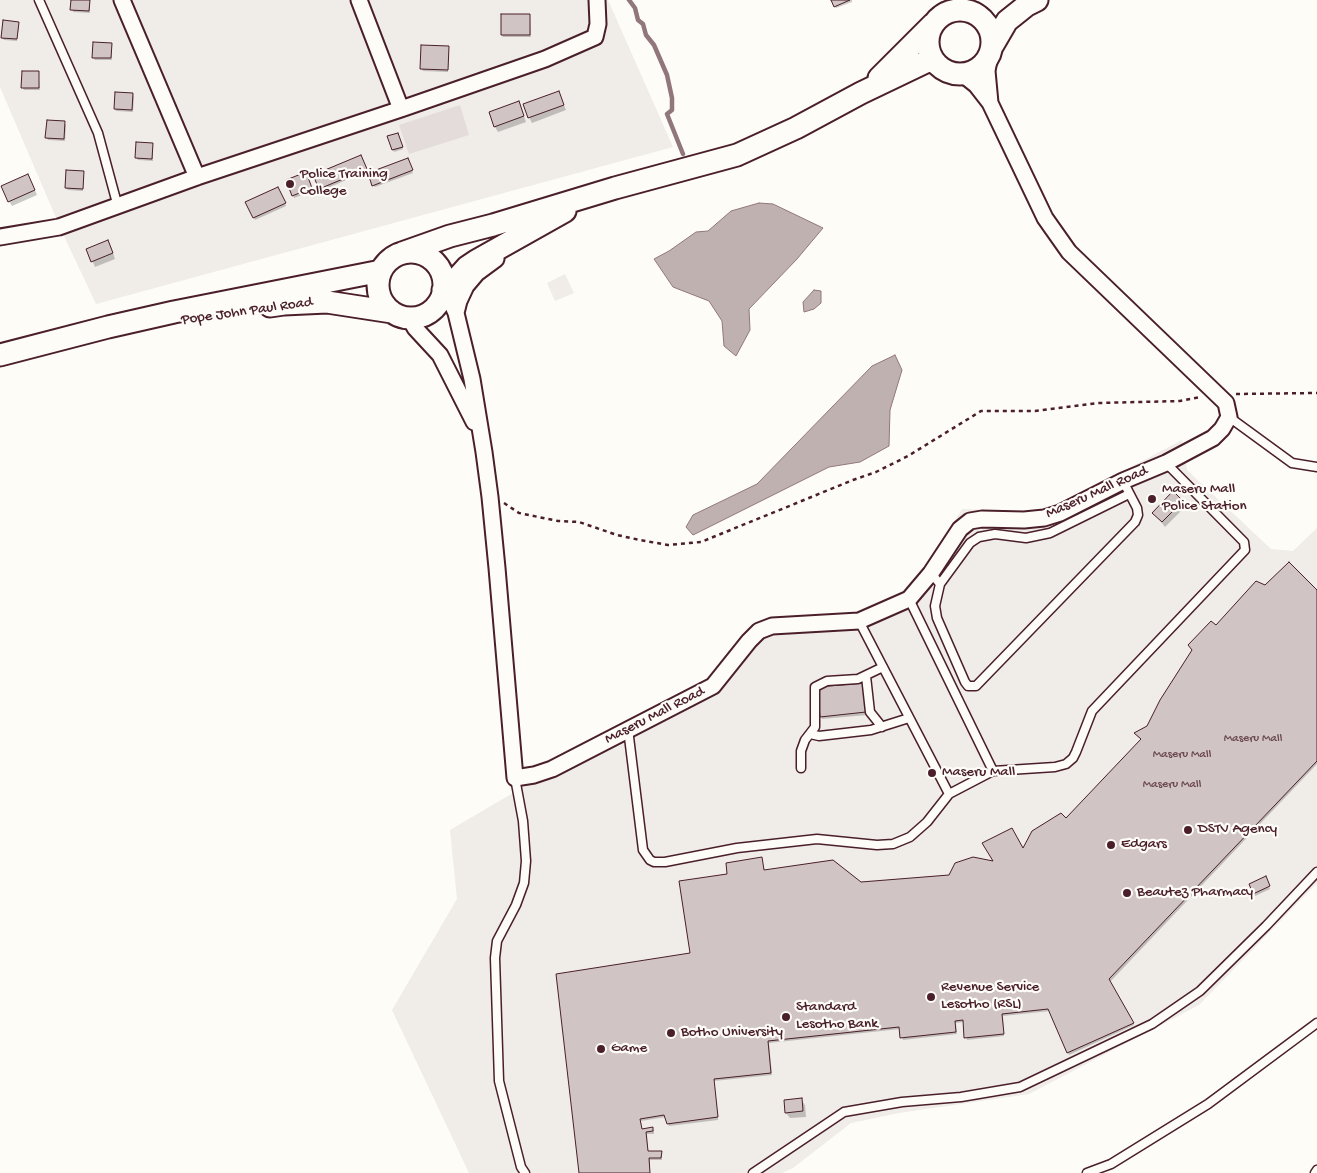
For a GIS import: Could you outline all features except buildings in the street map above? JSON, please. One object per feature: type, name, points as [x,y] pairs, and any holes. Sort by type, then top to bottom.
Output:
[{"type":"main road","points":[[861,92],[888,70],[938,14],[972,9],[991,12],[1032,2]]},
{"type":"main road","points":[[938,14],[929,32],[929,50],[932,59],[939,67],[948,72],[968,74],[977,70],[985,63],[1007,21],[1032,2]]},
{"type":"main road","points":[[972,9],[987,23],[991,30],[992,50]]},
{"type":"main road","points":[[615,188],[560,214],[467,267],[452,285],[443,291],[438,302],[430,311],[420,316],[401,315],[383,303],[378,290],[378,278],[381,271],[392,258],[402,253],[450,236],[493,225],[527,213],[615,188],[738,155],[796,128],[861,92],[932,59]]},
{"type":"main road","points":[[402,253],[415,252],[433,260],[440,271],[443,291]]},
{"type":"main road","name":"Pope John Paul Road","points":[[0,356],[131,322],[381,271]]},
{"type":"main road","name":"Pope John Paul Road","points":[[131,322],[171,322],[308,302],[346,304],[401,315]]},
{"type":"street","points":[[122,0],[198,177]]},
{"type":"street","points":[[359,0],[401,109]]},
{"type":"street","points":[[0,238],[59,227],[198,177],[545,59],[595,37],[598,24],[596,0]]},
{"type":"street","points":[[990,102],[988,71],[992,50]]},
{"type":"street","points":[[958,74],[966,77],[976,85],[990,102],[1045,218],[1069,252],[1099,283],[1226,403],[1229,417]]},
{"type":"street","points":[[456,313],[466,286],[477,274],[510,248],[514,240]]},
{"type":"street","points":[[443,291],[449,297],[456,313],[472,379],[490,492],[515,778]]},
{"type":"street","points":[[401,315],[416,328],[440,355],[472,418],[484,452]]},
{"type":"street","name":"Maseru Mall Road","points":[[515,778],[534,775],[552,768],[713,686],[759,631],[772,626],[859,621],[909,599],[935,578],[960,529],[970,521],[982,519],[1024,520],[1044,518],[1126,487],[1213,438],[1222,429],[1229,417]]},
{"type":"lane","points":[[38,0],[98,132],[118,207]]},
{"type":"lane","points":[[1229,417],[1292,463],[1317,467]]},
{"type":"lane","points":[[628,730],[643,850],[645,855],[654,862],[665,862],[736,848],[817,839],[877,845],[892,844],[910,837],[927,822],[949,794],[993,771],[1055,767],[1066,764],[1073,758],[1092,711],[1245,550],[1244,542],[1166,463]]},
{"type":"lane","points":[[935,578],[937,618],[965,682],[968,686],[976,686],[1135,522],[1138,515],[1137,508],[1126,487]]},
{"type":"lane","points":[[909,599],[993,771]]},
{"type":"lane","points":[[859,621],[949,794]]},
{"type":"lane","points":[[801,768],[801,751],[815,727],[815,687],[827,681],[858,679],[882,668]]},
{"type":"lane","points":[[866,676],[870,712],[882,727]]},
{"type":"lane","points":[[810,734],[819,736],[871,730],[909,718]]},
{"type":"lane","points":[[515,778],[523,821],[526,861],[524,883],[516,905],[497,941],[495,958],[498,1081],[521,1167],[525,1173]]},
{"type":"lane","points":[[753,1173],[844,1112],[902,1102],[961,1097],[1020,1087],[1152,1024],[1200,991],[1247,946],[1317,872]]},
{"type":"lane","points":[[1087,1173],[1111,1164],[1208,1104],[1317,1023]]},
{"type":"path","points":[[490,492],[519,513],[558,521],[579,522],[617,535],[659,544],[701,542],[876,472],[908,456],[981,411],[1035,411],[1098,404],[1180,401],[1217,394],[1317,393]]},
{"type":"shaded area","name":"Police Training College","points":[[0,0],[608,0],[673,147],[96,304],[63,234],[0,87]]},
{"type":"shaded area","points":[[460,105],[469,135],[409,154],[399,125]]},
{"type":"shaded area","points":[[759,203],[773,204],[823,228],[797,259],[749,309],[750,330],[736,356],[724,346],[722,321],[709,301],[673,287],[654,259],[696,232],[708,231],[731,211]]},
{"type":"shaded area","points":[[565,274],[574,293],[555,301],[547,283]]},
{"type":"shaded area","points":[[814,290],[821,291],[821,303],[814,309],[804,312],[803,302]]},
{"type":"shaded area","points":[[895,355],[902,370],[890,410],[889,446],[860,462],[829,467],[693,535],[686,527],[693,515],[757,484],[872,366]]},
{"type":"shaded area","name":"Maseru Mall","points":[[1182,440],[1187,470],[1271,549],[1293,551],[1317,528],[1317,883],[1199,1005],[1029,1094],[899,1113],[851,1123],[793,1168],[782,1173],[469,1173],[392,1010],[457,899],[450,830],[644,716],[714,683],[758,623],[860,618],[908,596],[962,509],[1045,512]]},
{"type":"waterway","points":[[629,0],[635,8],[638,20],[643,24],[646,35],[654,45],[667,75],[672,98],[672,110],[667,114],[683,154]]},
{"type":"place","name":"Police Training College","points":[[290,184]]},
{"type":"place","name":"Maseru Mall Police Station","points":[[1152,499]]},
{"type":"place","name":"Maseru Mall","points":[[932,773]]},
{"type":"place","name":"DSTV Agency","points":[[1188,830]]},
{"type":"place","name":"Edgars","points":[[1111,845]]},
{"type":"place","name":"Beautez Pharmacy","points":[[1127,893]]},
{"type":"place","name":"Revenue Service Lesotho (RSL)","points":[[931,997]]},
{"type":"place","name":"Standard Lesotho Bank","points":[[786,1017]]},
{"type":"place","name":"Botho University","points":[[671,1033]]},
{"type":"place","name":"Game","points":[[601,1049]]}]
